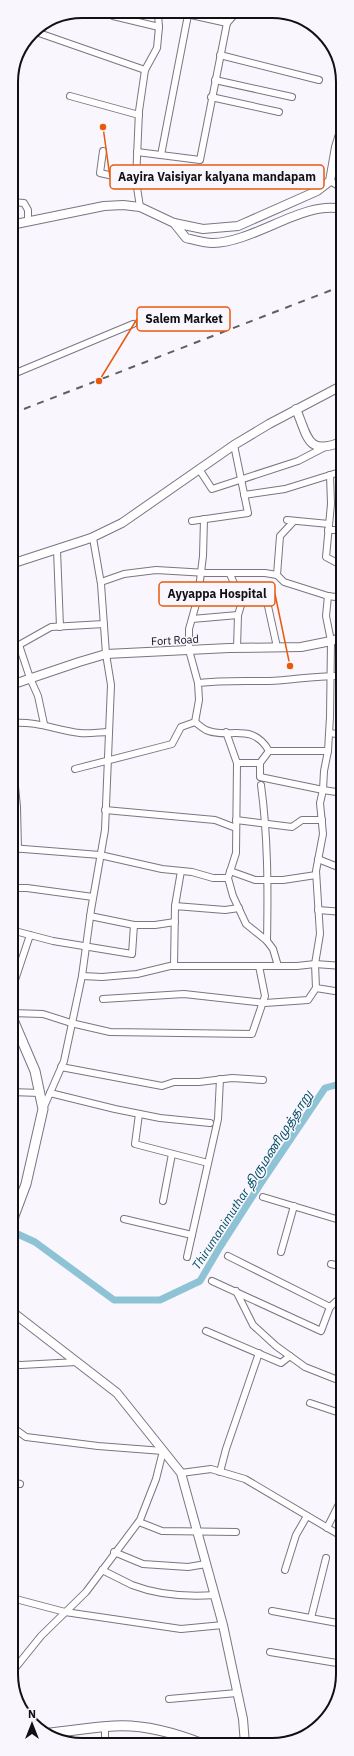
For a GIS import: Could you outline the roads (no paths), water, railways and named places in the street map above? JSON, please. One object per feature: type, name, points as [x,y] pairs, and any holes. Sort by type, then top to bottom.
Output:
[{"type":"main road","points":[[18,1031],[35,1071],[43,1109],[26,1184],[18,1205]]},
{"type":"main road","points":[[56,1732],[115,1726],[150,1728],[178,1734],[188,1738]]},
{"type":"street","points":[[122,18],[160,27]]},
{"type":"street","points":[[140,207],[136,181],[139,115],[146,70],[157,48],[160,27],[158,18]]},
{"type":"street","points":[[161,155],[187,18]]},
{"type":"street","points":[[206,18],[227,22]]},
{"type":"street","points":[[137,152],[200,160],[228,18]]},
{"type":"street","points":[[227,22],[231,18]]},
{"type":"street","points":[[41,34],[146,70]]},
{"type":"street","points":[[220,55],[319,80]]},
{"type":"street","points":[[215,80],[292,97]]},
{"type":"street","points":[[70,96],[139,115]]},
{"type":"street","points":[[211,97],[279,112]]},
{"type":"street","points":[[18,224],[104,206],[123,204],[140,207],[174,223],[203,229],[238,226],[317,191],[330,181],[336,147]]},
{"type":"street","points":[[103,151],[100,173],[136,181]]},
{"type":"street","points":[[330,181],[336,184]]},
{"type":"street","points":[[18,203],[24,203],[28,210],[28,222]]},
{"type":"street","points":[[174,223],[186,238],[213,243],[241,237],[307,212],[332,206],[336,207]]},
{"type":"street","points":[[18,372],[133,324]]},
{"type":"street","points":[[18,562],[93,538],[122,523],[234,445],[296,409],[336,388]]},
{"type":"street","points":[[296,409],[310,443],[316,447],[325,447]]},
{"type":"street","points":[[199,469],[212,490],[298,461],[336,443]]},
{"type":"street","points":[[192,521],[248,513],[234,445]]},
{"type":"street","points":[[244,495],[285,490],[336,473]]},
{"type":"street","points":[[330,475],[331,504],[326,557],[336,562]]},
{"type":"street","points":[[196,722],[199,700],[198,683],[189,650],[189,629],[198,597],[204,520]]},
{"type":"street","points":[[287,520],[336,529]]},
{"type":"street","points":[[277,575],[280,536],[294,521]]},
{"type":"street","points":[[43,1109],[61,1067],[82,976],[104,830],[111,685],[106,654],[101,582],[93,538]]},
{"type":"street","points":[[58,550],[60,627]]},
{"type":"street","points":[[101,582],[124,574],[156,570],[230,574],[264,573],[277,575],[284,582],[328,596],[336,597]]},
{"type":"street","points":[[230,574],[242,602],[238,615],[237,648]]},
{"type":"street","points":[[103,999],[184,994],[263,1003],[308,1000],[316,988],[315,964],[320,934],[316,875],[323,834],[320,803],[330,733],[331,641],[326,616],[328,596]]},
{"type":"street","points":[[242,602],[266,598],[276,647]]},
{"type":"street","points":[[192,619],[238,615]]},
{"type":"street","points":[[44,724],[38,696],[30,678],[19,645],[51,628],[104,624]]},
{"type":"street","name":"Fort Road","points":[[18,682],[106,654],[237,648],[301,647],[336,639]]},
{"type":"street","points":[[198,683],[213,681],[270,681],[336,676]]},
{"type":"street","points":[[18,722],[44,724],[81,733],[109,732]]},
{"type":"street","points":[[196,722],[206,730],[214,732],[245,733],[264,742],[269,751]]},
{"type":"street","points":[[75,769],[107,760],[141,754],[172,744],[181,727],[196,722]]},
{"type":"street","points":[[226,732],[237,763],[236,853],[228,878],[246,924],[267,941],[273,949],[278,966]]},
{"type":"street","points":[[330,733],[336,734]]},
{"type":"street","points":[[269,751],[328,750]]},
{"type":"street","points":[[269,751],[260,763],[260,777],[336,792]]},
{"type":"street","points":[[237,763],[260,763]]},
{"type":"street","points":[[261,785],[266,823],[268,880],[267,941]]},
{"type":"street","points":[[105,810],[215,820],[236,828]]},
{"type":"street","points":[[236,820],[292,827],[302,820],[322,820]]},
{"type":"street","points":[[18,849],[100,855],[162,869],[192,872],[213,878],[228,878]]},
{"type":"street","points":[[318,859],[336,866]]},
{"type":"street","points":[[174,966],[175,906],[181,871]]},
{"type":"street","points":[[230,871],[255,880],[283,880],[316,875]]},
{"type":"street","points":[[18,888],[93,897]]},
{"type":"street","points":[[175,906],[225,910],[239,908]]},
{"type":"street","points":[[318,910],[336,911]]},
{"type":"street","points":[[90,916],[134,924],[155,925],[175,922]]},
{"type":"street","points":[[18,932],[132,954],[134,924]]},
{"type":"street","points":[[18,971],[30,935]]},
{"type":"street","points":[[82,976],[102,977],[137,974],[174,966],[297,966],[315,964],[336,966]]},
{"type":"street","points":[[18,1014],[43,1014],[71,1023],[110,1032],[252,1034],[265,996],[259,966]]},
{"type":"street","points":[[316,988],[336,991]]},
{"type":"street","points":[[61,1067],[162,1086],[174,1082],[199,1082],[232,1078],[263,1080]]},
{"type":"street","points":[[187,1257],[218,1119],[220,1079]]},
{"type":"street","points":[[18,1092],[40,1093]]},
{"type":"street","points":[[50,1093],[139,1114],[210,1123]]},
{"type":"street","points":[[139,1114],[135,1144],[208,1163]]},
{"type":"street","points":[[163,1201],[172,1154]]},
{"type":"street","points":[[263,1197],[336,1219]]},
{"type":"street","points":[[281,1252],[294,1206]]},
{"type":"street","points":[[124,1219],[192,1235]]},
{"type":"street","points":[[228,1256],[330,1307]]},
{"type":"street","points":[[331,1264],[336,1265]]},
{"type":"street","points":[[212,1281],[321,1331],[330,1307],[336,1302]]},
{"type":"street","points":[[236,1291],[253,1325],[276,1346],[305,1367],[336,1379]]},
{"type":"street","points":[[18,1316],[117,1393],[181,1473],[223,1625],[243,1719],[245,1738]]},
{"type":"street","points":[[206,1331],[281,1363],[290,1356]]},
{"type":"street","points":[[220,1472],[226,1448],[259,1353]]},
{"type":"street","points":[[18,1365],[77,1362]]},
{"type":"street","points":[[310,1403],[336,1412]]},
{"type":"street","points":[[18,1431],[26,1437],[98,1446],[163,1451]]},
{"type":"street","points":[[18,1665],[41,1636],[86,1592],[114,1552],[139,1522],[156,1479],[163,1451]]},
{"type":"street","points":[[181,1473],[211,1469],[245,1479],[336,1533]]},
{"type":"street","points":[[326,1528],[336,1509]]},
{"type":"street","points":[[285,1570],[296,1535],[307,1516]]},
{"type":"street","points":[[139,1522],[162,1531],[236,1532]]},
{"type":"street","points":[[114,1552],[143,1564],[188,1567],[206,1564]]},
{"type":"street","points":[[311,1618],[326,1558]]},
{"type":"street","points":[[102,1570],[133,1585],[163,1592],[190,1596],[215,1595]]},
{"type":"street","points":[[18,1600],[65,1612],[181,1629],[223,1625]]},
{"type":"street","points":[[272,1611],[336,1623]]},
{"type":"street","points":[[270,1652],[336,1663]]},
{"type":"street","points":[[169,1699],[237,1693]]},
{"type":"street","points":[[105,1727],[105,1738]]},
{"type":"waterway","name":"Thirumanimuthar திருமணிமுத்தாறு","points":[[18,1234],[35,1242],[114,1300],[160,1300],[200,1281],[261,1183],[325,1088],[336,1085]]},
{"type":"railway","points":[[18,411],[336,288]]},
{"type":"place","name":"Aayira Vaisiyar kalyana mandapam","points":[[103,127]]},
{"type":"place","name":"Salem Market","points":[[99,381]]},
{"type":"place","name":"Ayyappa Hospital","points":[[290,666]]}]
